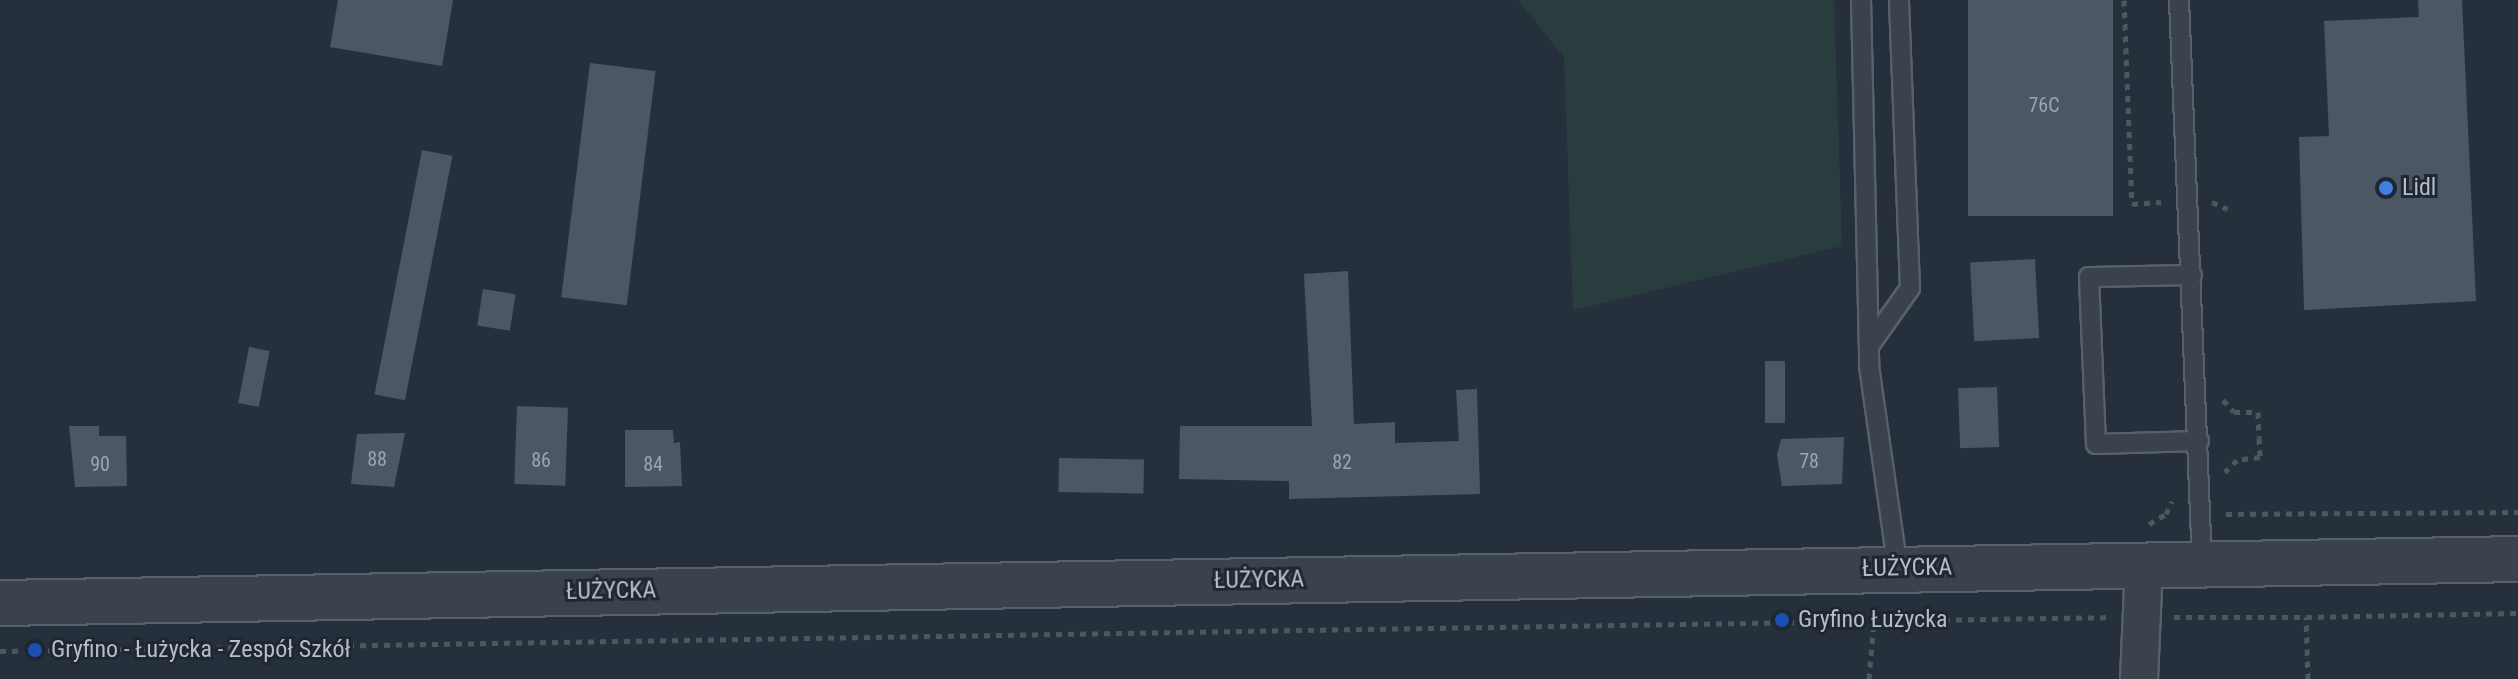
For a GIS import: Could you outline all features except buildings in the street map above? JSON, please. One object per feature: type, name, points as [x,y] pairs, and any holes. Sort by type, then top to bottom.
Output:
[{"type":"street","name":"ŁUŻYCKA","points":[[0,603],[2518,559]]},
{"type":"street","points":[[2139,679],[2144,565]]},
{"type":"lane","points":[[1861,0],[1869,346],[1898,569]]},
{"type":"lane","points":[[1869,346],[1910,288],[1899,0]]},
{"type":"lane","points":[[2179,0],[2202,564]]},
{"type":"lane","points":[[2192,275],[2089,277],[2096,444],[2199,441]]},
{"type":"path","points":[[2219,393],[2234,412],[2258,412],[2260,457],[2230,464],[2223,480]]},
{"type":"path","points":[[2225,501],[2234,514]]},
{"type":"path","points":[[0,651],[2518,613]]},
{"type":"path","points":[[2306,617],[2308,679]]},
{"type":"path","points":[[1869,679],[1874,621]]},
{"type":"green space","points":[[1518,0],[1834,0],[1842,246],[1573,310],[1564,57]]},
{"type":"place","name":"Lidl","points":[[2386,188]]},
{"type":"place","name":"Gryfino Łużycka","points":[[1782,620]]},
{"type":"place","name":"Gryfino - Łużycka - Zespół Szkół","points":[[35,650]]}]
